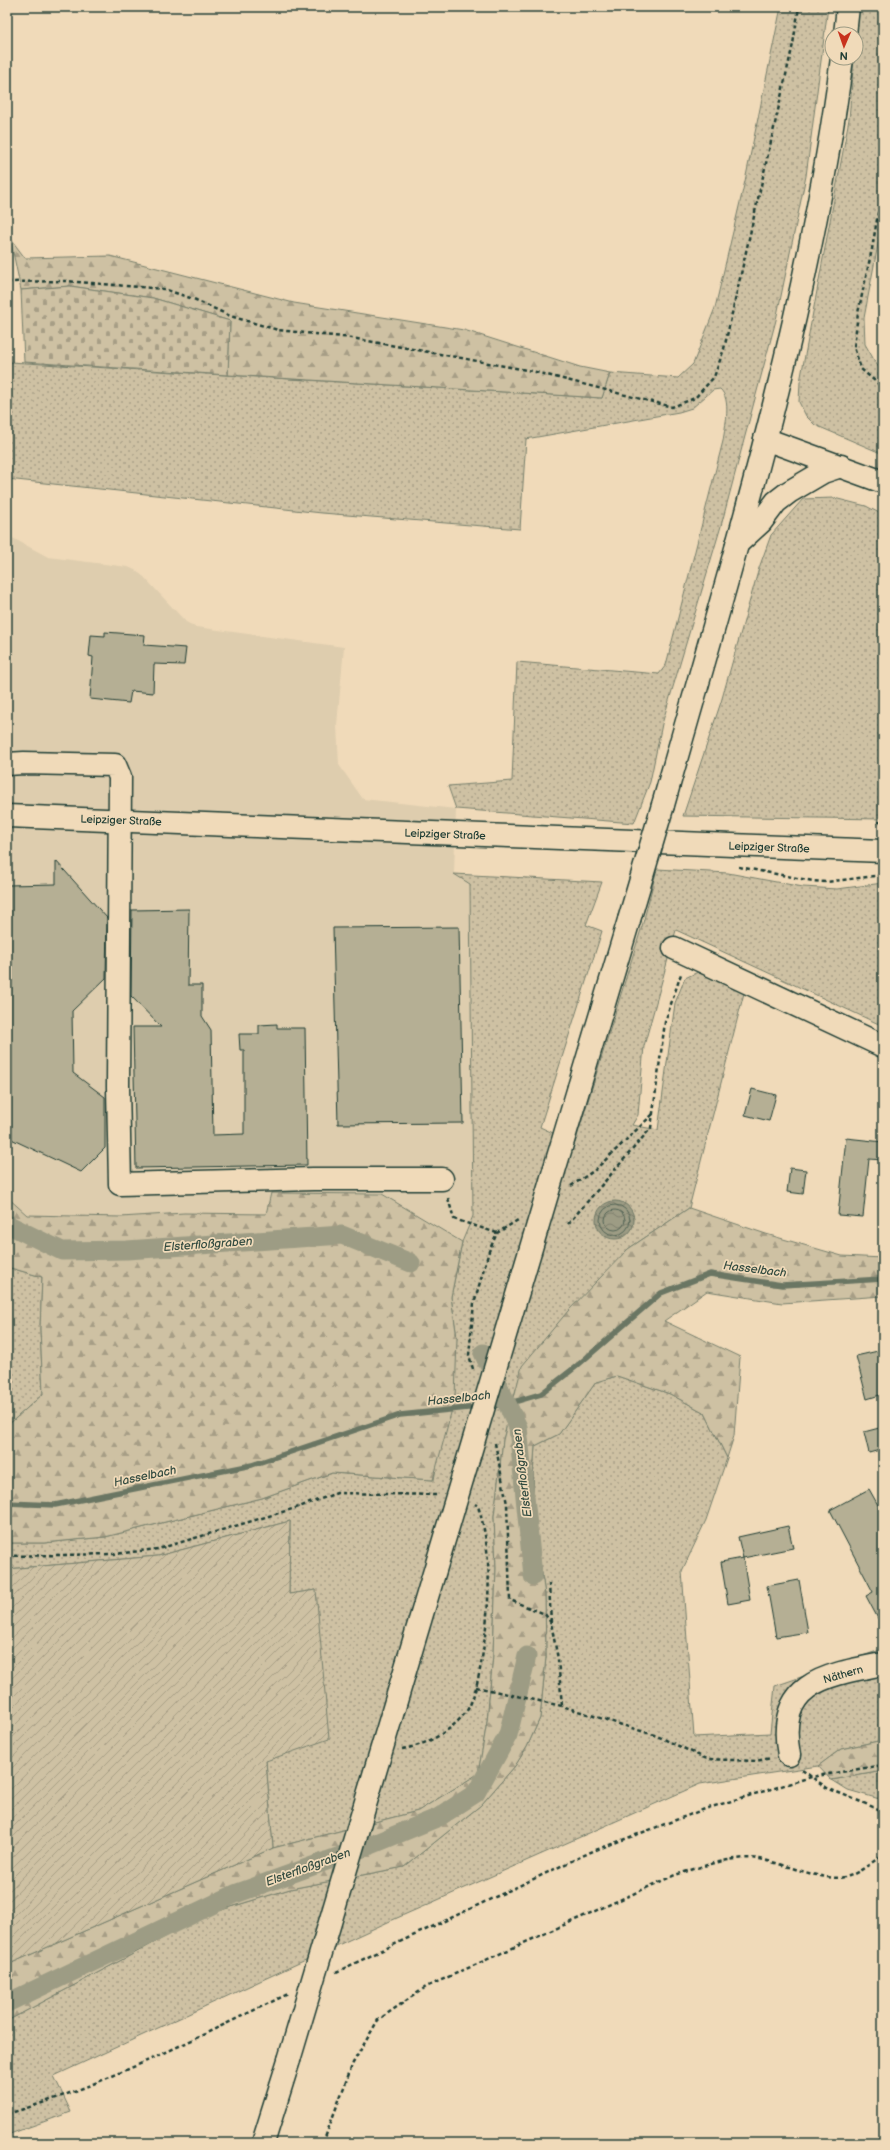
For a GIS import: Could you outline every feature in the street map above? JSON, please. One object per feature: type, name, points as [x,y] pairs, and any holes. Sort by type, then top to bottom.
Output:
[{"type":"main road","points":[[846,26],[848,7]]},
{"type":"main road","points":[[263,2143],[290,2060],[629,920],[737,544],[796,318],[816,218],[841,66]]},
{"type":"main road","points":[[765,439],[883,482]]},
{"type":"main road","points":[[737,544],[761,522],[776,502],[789,492],[823,472],[841,466]]},
{"type":"main road","points":[[7,764],[115,765],[120,777],[121,821],[118,1079],[120,1184],[313,1179],[442,1179]]},
{"type":"main road","name":"Leipziger Straße","points":[[7,816],[883,851]]},
{"type":"main road","points":[[682,952],[883,1046]]},
{"type":"main road","name":"Näthern","points":[[789,1754],[786,1736],[787,1718],[792,1705],[803,1690],[822,1679],[883,1664]]},
{"type":"path","points":[[7,282],[66,281],[164,289],[196,300],[230,316],[278,330],[352,338],[532,371],[672,407],[695,398],[714,377],[724,349],[793,44],[799,7]]},
{"type":"path","points":[[883,184],[872,249],[858,313],[854,347],[861,369],[883,388]]},
{"type":"path","points":[[877,822],[883,822]]},
{"type":"path","points":[[568,1224],[651,1128],[665,1022],[677,982],[682,952]]},
{"type":"path","points":[[569,1187],[595,1170],[652,1114]]},
{"type":"path","points":[[442,1179],[454,1220],[497,1233],[523,1217]]},
{"type":"path","points":[[7,1556],[114,1554],[158,1550],[299,1507],[337,1493],[440,1495]]},
{"type":"path","points":[[399,1749],[420,1746],[446,1732],[467,1711],[479,1678],[489,1589],[485,1530],[478,1506],[473,1502]]},
{"type":"path","points":[[550,1583],[551,1623],[558,1659],[562,1706]]},
{"type":"path","points":[[476,1687],[501,1694],[562,1706],[656,1736],[707,1759],[756,1761],[789,1754],[811,1778],[827,1788],[883,1811]]},
{"type":"path","points":[[329,1975],[593,1851],[705,1809],[811,1778],[883,1765]]},
{"type":"path","points":[[323,2143],[353,2063],[378,2020],[426,1987],[676,1875],[718,1862],[758,1859],[830,1878],[849,1876],[883,1855]]},
{"type":"path","points":[[7,2114],[38,2105],[128,2068],[293,1992]]},
{"type":"shaded area","points":[[7,535],[48,557],[128,567],[135,570],[144,577],[186,622],[196,627],[344,647],[337,725],[339,765],[363,799],[456,809],[454,874],[470,884],[473,1216],[462,1242],[382,1194],[271,1193],[266,1214],[184,1213],[121,1217],[27,1215],[7,1197]]},
{"type":"green space","points":[[781,7],[828,7],[826,26],[824,26],[824,38],[806,176],[776,320],[721,526],[662,724],[650,782],[634,823],[456,809],[448,786],[512,781],[517,662],[659,674],[666,665],[723,441],[727,406],[724,394],[720,389],[713,390],[692,408],[679,412],[526,439],[520,529],[322,513],[7,479],[7,386],[10,362],[602,398],[610,373],[678,378],[693,364],[715,308],[745,181]]},
{"type":"green space","points":[[858,7],[883,7],[883,218],[864,318],[865,344],[877,365],[883,370],[883,454],[815,425],[806,416],[799,402],[800,382],[849,119],[853,66],[864,66],[864,26],[857,26]]},
{"type":"green space","points":[[10,238],[25,258],[110,256],[294,303],[464,330],[580,367],[610,373],[602,398],[228,375],[230,321],[153,298],[70,286],[21,290]]},
{"type":"green space","points":[[70,286],[153,298],[230,321],[228,375],[24,362],[21,290]]},
{"type":"green space","points":[[834,498],[866,506],[883,515],[883,819],[683,816],[721,702],[759,568],[771,535],[803,499]]},
{"type":"green space","points":[[657,869],[728,873],[803,887],[837,889],[883,883],[883,1026],[676,930],[644,1046],[638,1115],[632,1125],[658,1130],[675,1003],[685,978],[698,972],[744,993],[689,1208],[628,1249],[516,1389],[503,1440],[494,1516],[496,1568],[493,1655],[487,1722],[478,1774],[418,1811],[273,1848],[266,1761],[316,1590],[289,1594],[290,1521],[158,1556],[7,1569],[7,1543],[44,1543],[105,1537],[262,1498],[332,1473],[434,1480],[457,1338],[451,1297],[462,1242],[473,1216],[470,884],[454,874],[602,882],[586,925],[602,931],[540,1127],[575,1143],[643,923]]},
{"type":"green space","points":[[271,1193],[382,1194],[462,1242],[451,1297],[457,1338],[455,1398],[433,1480],[332,1473],[262,1498],[105,1537],[44,1543],[7,1543],[7,1426],[43,1394],[40,1329],[42,1277],[7,1267],[7,1197],[27,1215],[121,1217],[184,1213],[266,1214]]},
{"type":"green space","points":[[689,1208],[766,1234],[842,1256],[883,1258],[883,1296],[782,1303],[707,1291],[664,1321],[740,1357],[734,1436],[727,1458],[705,1413],[670,1394],[617,1376],[596,1382],[559,1434],[535,1446],[533,1474],[534,1520],[545,1595],[546,1657],[540,1718],[527,1747],[515,1766],[481,1805],[404,1867],[290,1889],[208,1914],[7,2021],[7,1965],[273,1848],[418,1811],[478,1774],[487,1722],[493,1655],[496,1568],[494,1516],[503,1440],[522,1366],[568,1311],[628,1249]]},
{"type":"green space","points":[[7,1267],[42,1277],[40,1329],[43,1394],[7,1426]]},
{"type":"green space","points":[[617,1376],[670,1394],[705,1413],[727,1458],[706,1520],[682,1571],[694,1737],[770,1733],[775,1686],[883,1649],[883,1740],[841,1749],[818,1766],[700,1784],[388,1922],[54,2076],[71,2112],[7,2135],[7,2021],[208,1914],[290,1889],[404,1867],[481,1805],[515,1766],[527,1747],[540,1718],[546,1657],[545,1595],[534,1520],[533,1474],[535,1446],[559,1434],[596,1382]]},
{"type":"green space","points":[[290,1521],[289,1594],[316,1590],[329,1739],[266,1761],[273,1848],[7,1965],[7,1569],[158,1556]]},
{"type":"green space","points":[[883,1740],[883,1771],[831,1780],[818,1766],[841,1749]]},
{"type":"green space","points":[[883,1771],[883,1800],[848,1790],[832,1780]]},
{"type":"water","points":[[611,1201],[619,1201],[629,1206],[633,1213],[633,1227],[629,1234],[619,1239],[611,1239],[601,1234],[599,1231],[596,1224],[596,1216],[601,1206],[604,1204]]},
{"type":"building","points":[[105,632],[145,635],[144,645],[186,648],[184,665],[154,664],[153,693],[131,691],[129,703],[90,699],[93,657],[89,656],[91,635],[105,636]]},
{"type":"building","points":[[56,861],[107,918],[106,978],[72,1011],[73,1073],[105,1097],[105,1148],[81,1172],[7,1137],[7,885],[56,884]]},
{"type":"building","points":[[189,909],[188,985],[202,985],[202,1016],[211,1030],[213,1135],[244,1134],[244,1050],[240,1050],[239,1034],[259,1034],[259,1025],[277,1024],[277,1028],[305,1028],[307,1165],[136,1168],[133,1027],[161,1027],[131,996],[132,910]]},
{"type":"building","points":[[459,927],[463,1123],[338,1124],[333,928]]},
{"type":"building","points":[[752,1089],[776,1095],[769,1121],[745,1115]]},
{"type":"building","points":[[846,1138],[883,1142],[883,1160],[869,1159],[863,1217],[838,1215]]},
{"type":"building","points":[[790,1168],[806,1170],[803,1194],[787,1192]]},
{"type":"building","points":[[878,1351],[883,1369],[883,1394],[867,1399],[856,1356]]},
{"type":"building","points":[[883,1427],[883,1449],[869,1453],[864,1432]]},
{"type":"building","points":[[869,1489],[883,1514],[883,1628],[866,1596],[873,1592],[830,1510]]},
{"type":"building","points":[[788,1526],[793,1548],[743,1558],[738,1537]]},
{"type":"building","points":[[743,1558],[750,1600],[728,1604],[721,1562]]},
{"type":"building","points":[[799,1580],[808,1632],[776,1637],[767,1586]]},
{"type":"waterway","name":"Elsterfloßgraben","points":[[7,1224],[62,1251],[127,1250],[342,1235],[411,1263]]},
{"type":"waterway","name":"Hasselbach","points":[[488,1406],[507,1404],[541,1394],[578,1365],[661,1293],[710,1274],[782,1285],[883,1279]]},
{"type":"waterway","name":"Elsterfloßgraben","points":[[483,1353],[518,1427],[533,1576]]},
{"type":"waterway","name":"Hasselbach","points":[[7,1503],[55,1505],[252,1465],[400,1415],[478,1407]]},
{"type":"waterway","name":"Elsterfloßgraben","points":[[7,2003],[235,1894],[371,1845],[439,1817],[476,1793],[508,1735],[527,1656]]}]
